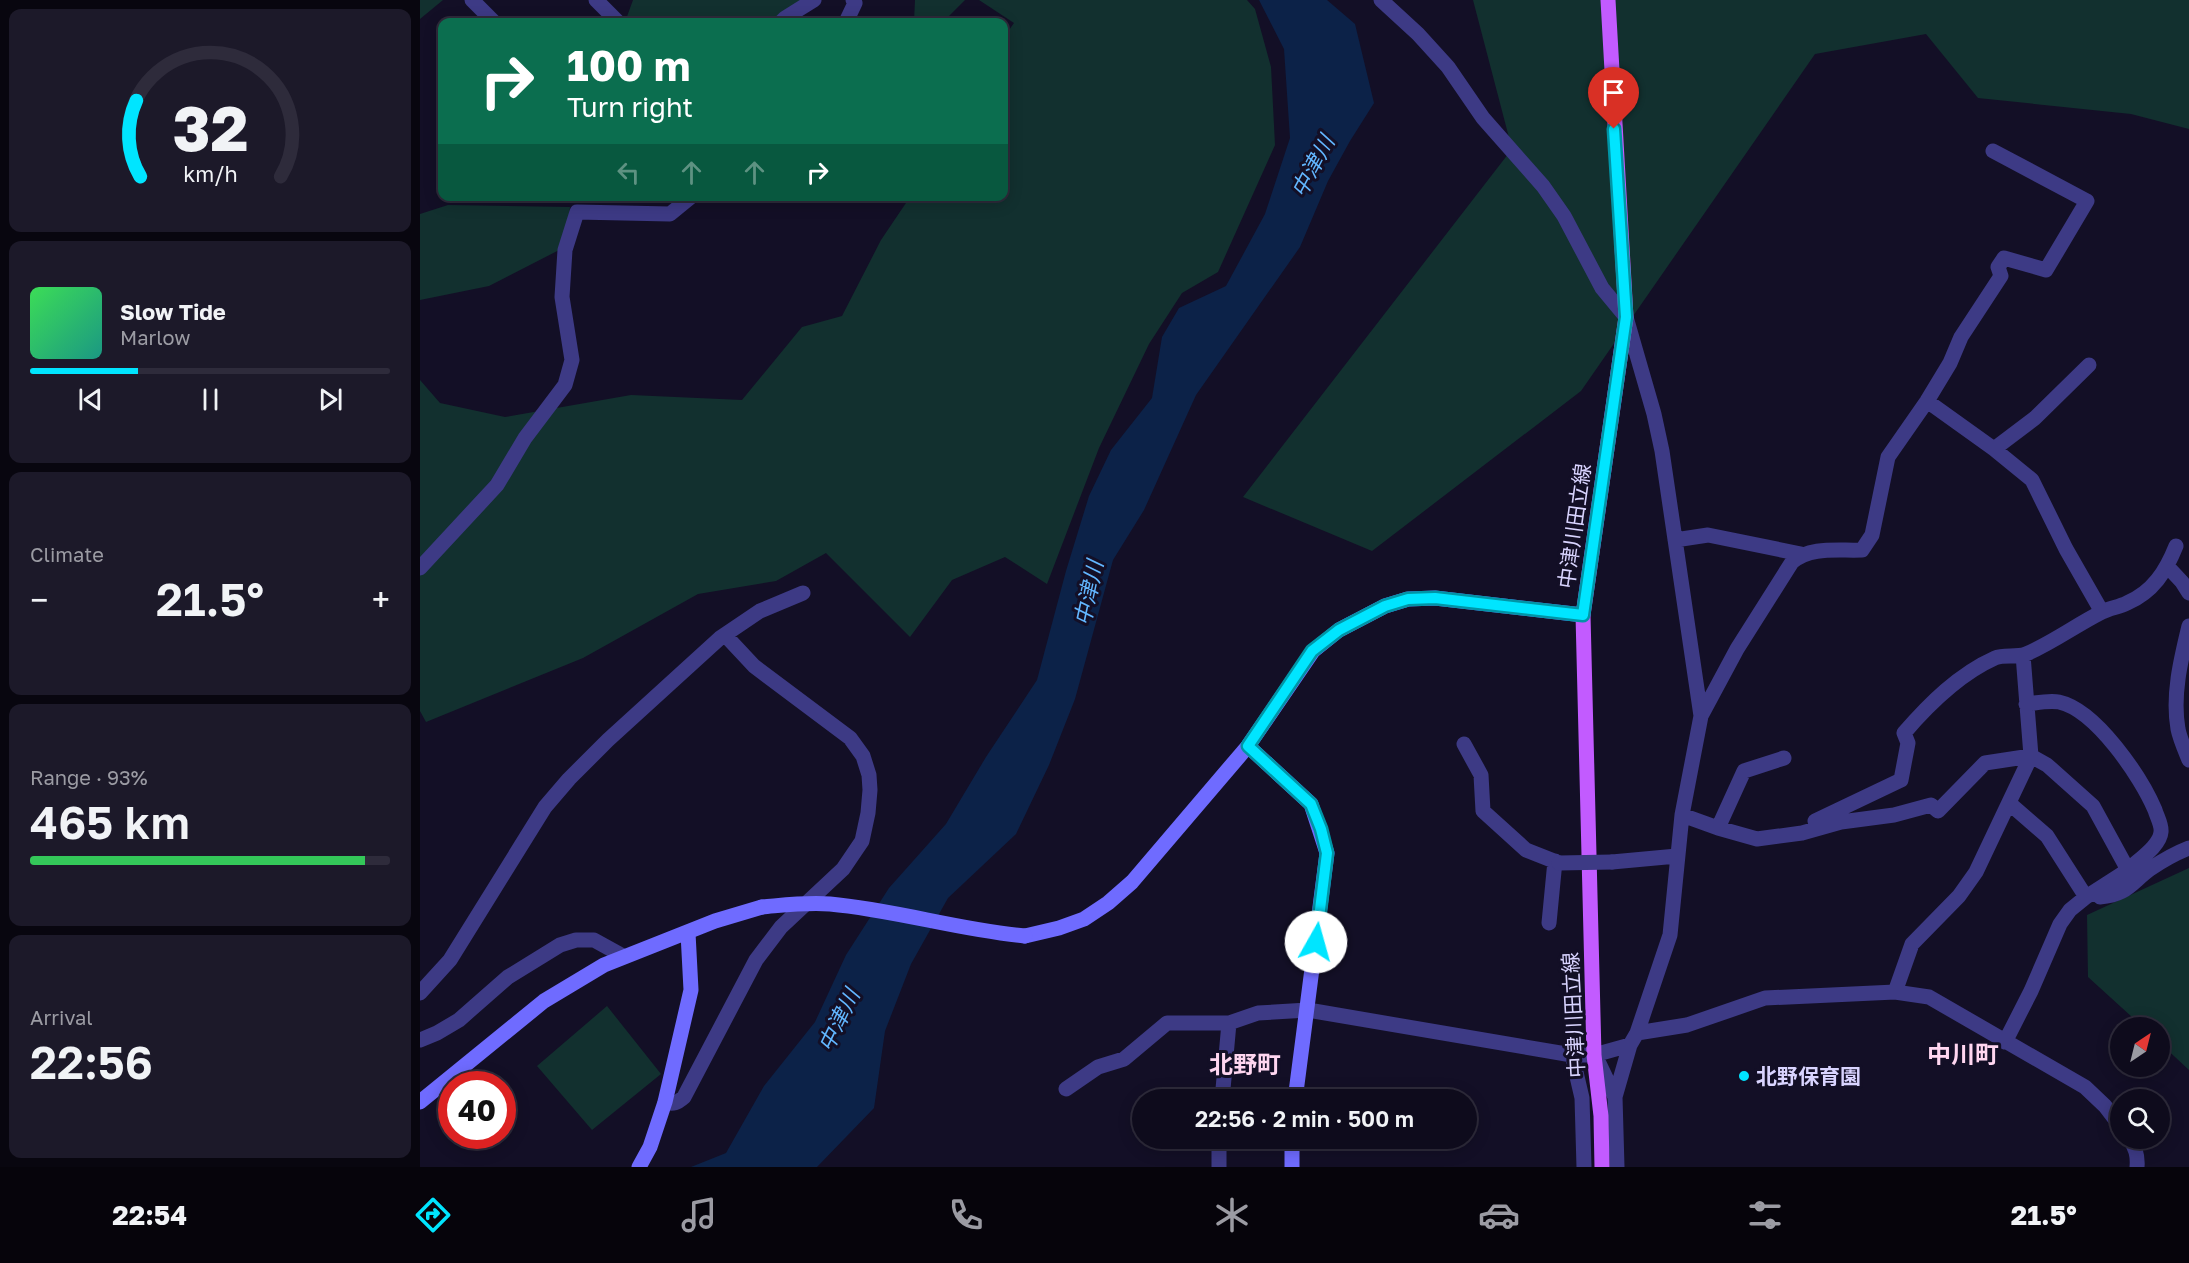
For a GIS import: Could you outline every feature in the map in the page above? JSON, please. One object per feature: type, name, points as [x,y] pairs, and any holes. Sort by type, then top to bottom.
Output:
[{"type":"main road","name":"中津川田立線","points":[[1602,1167],[1594,1055],[1583,615],[1626,317],[1608,0]]},
{"type":"street","points":[[472,0],[490,18]]},
{"type":"street","points":[[596,0],[614,18]]},
{"type":"street","points":[[785,18],[814,0]]},
{"type":"street","points":[[848,18],[855,3],[853,0]]},
{"type":"street","points":[[1381,0],[1418,34],[1448,67],[1483,118],[1543,186],[1564,216],[1602,288],[1626,317],[1656,423],[1701,716]]},
{"type":"street","points":[[1617,1167],[1616,1097],[1670,935],[1682,814],[1701,716],[1737,650],[1792,562],[1801,554],[1812,551],[1862,550],[1872,535],[1887,457],[1927,401],[1950,363],[1961,337],[2001,276],[1998,267],[2004,258],[2046,270],[2087,201],[1993,151]]},
{"type":"street","points":[[420,568],[497,485],[525,438],[565,385],[572,360],[562,297],[565,250],[577,212],[584,201]]},
{"type":"street","points":[[577,212],[670,214],[686,201]]},
{"type":"street","points":[[1994,449],[2035,418],[2090,366]]},
{"type":"street","points":[[1927,401],[1994,449],[2032,480],[2066,549],[2102,612]]},
{"type":"street","points":[[1675,540],[1708,535],[1801,554]]},
{"type":"street","points":[[1802,833],[1811,824],[1901,780],[1908,743],[1904,733],[1919,715],[1961,678],[1997,657],[2024,656],[2102,612],[2126,604],[2142,595],[2168,567],[2176,546]]},
{"type":"street","points":[[2168,567],[2189,593]]},
{"type":"street","points":[[420,993],[450,960],[545,807],[563,786],[608,740],[725,635],[760,611],[802,593]]},
{"type":"street","points":[[420,1102],[544,1001],[604,965],[715,921],[762,907],[794,903],[829,904],[986,932],[1025,936],[1084,919],[1108,903],[1132,882],[1248,746],[1312,651],[1339,630],[1385,606],[1408,599],[1435,598],[1583,615]]},
{"type":"street","points":[[2189,626],[2180,666],[2177,701],[2178,730],[2189,760]]},
{"type":"street","points":[[665,1102],[677,1103],[684,1096],[756,960],[781,927],[843,869],[862,841],[868,813],[869,775],[863,756],[850,738],[754,666],[725,635]]},
{"type":"street","points":[[1895,992],[1912,944],[1959,896],[1976,872],[2031,756],[2024,656]]},
{"type":"street","points":[[2005,1042],[2031,991],[2060,924],[2070,910],[2090,894],[2128,870],[2157,843],[2162,833],[2151,801],[2116,745],[2073,708],[2058,701],[2026,704]]},
{"type":"street","points":[[1464,744],[1481,775],[1483,812],[1526,850],[1557,862],[1612,862],[1677,856]]},
{"type":"street","points":[[1248,746],[1311,804],[1327,853],[1297,1089]]},
{"type":"street","points":[[1682,814],[1718,828],[1757,839],[1802,833],[1841,822],[1894,815],[1931,805],[1938,811],[1985,763],[2031,756],[2047,765],[2092,806],[2128,870]]},
{"type":"street","points":[[1718,828],[1744,771],[1784,758]]},
{"type":"street","points":[[2009,803],[2047,836],[2090,894],[2100,897],[2115,896],[2130,887],[2150,869],[2189,848]]},
{"type":"street","points":[[1549,923],[1557,862]]},
{"type":"street","points":[[639,1167],[650,1147],[665,1102],[691,990],[688,933]]},
{"type":"street","points":[[420,1040],[437,1034],[459,1020],[508,977],[560,945],[576,940],[594,939],[623,956]]},
{"type":"street","points":[[1066,1089],[1098,1067],[1124,1059],[1167,1023],[1229,1023],[1258,1013],[1308,1010],[1572,1055],[1594,1055],[1634,1039],[1687,1025],[1765,998],[1895,992],[1929,997],[2085,1087],[2110,1113]]},
{"type":"street","points":[[1223,1089],[1229,1023]]},
{"type":"street","points":[[1572,1055],[1582,1098],[1584,1167]]},
{"type":"street","points":[[1594,1055],[1616,1097]]},
{"type":"street","points":[[1219,1149],[1219,1167]]},
{"type":"street","points":[[1292,1149],[1292,1167]]},
{"type":"street","points":[[2135,1149],[2138,1157],[2137,1167]]},
{"type":"green space","points":[[420,0],[443,0],[420,19]]},
{"type":"green space","points":[[633,0],[802,0],[776,18],[626,18]]},
{"type":"green space","points":[[915,0],[965,0],[947,18],[914,18]]},
{"type":"green space","points":[[979,0],[1247,0],[1255,9],[1271,67],[1275,145],[1218,272],[1182,293],[1149,344],[1099,448],[1047,584],[1005,557],[952,580],[910,637],[826,553],[776,581],[698,594],[583,658],[426,722],[420,711],[420,380],[440,403],[505,417],[631,395],[742,400],[802,327],[842,316],[881,240],[907,201],[1008,201],[1008,31],[1014,23]]},
{"type":"green space","points":[[1473,0],[2189,0],[2189,129],[2131,114],[1978,98],[1926,34],[1815,54],[1581,391],[1372,551],[1243,497],[1512,149]]},
{"type":"green space","points":[[448,205],[570,207],[565,247],[489,286],[420,300],[420,214]]},
{"type":"green space","points":[[2189,868],[2189,1070],[2170,1052],[2170,1017],[2132,1017],[2088,977],[2087,915]]},
{"type":"green space","points":[[607,1006],[661,1074],[592,1130],[537,1066]]},
{"type":"water","name":"中津川","points":[[1259,0],[1327,0],[1355,24],[1374,103],[1328,181],[1300,247],[1196,395],[1144,510],[1113,560],[1075,699],[1049,765],[1016,834],[948,898],[911,964],[885,1031],[874,1108],[817,1167],[691,1167],[726,1153],[764,1086],[815,1022],[846,955],[889,888],[946,824],[986,757],[1037,680],[1089,496],[1111,450],[1152,398],[1162,337],[1179,308],[1226,286],[1265,214],[1290,138],[1284,49]]},
{"type":"place","name":"北野保育園","points":[[1744,1076]]},
{"type":"district","name":"中川町","points":[[1963,1053]]},
{"type":"district","name":"北野町","points":[[1245,1063]]},
{"type":"route","points":[[1316,942],[1327,853],[1321,829],[1311,804],[1248,746],[1312,651],[1339,630],[1364,616],[1408,599],[1435,598],[1583,615],[1626,317],[1614,129]]}]
